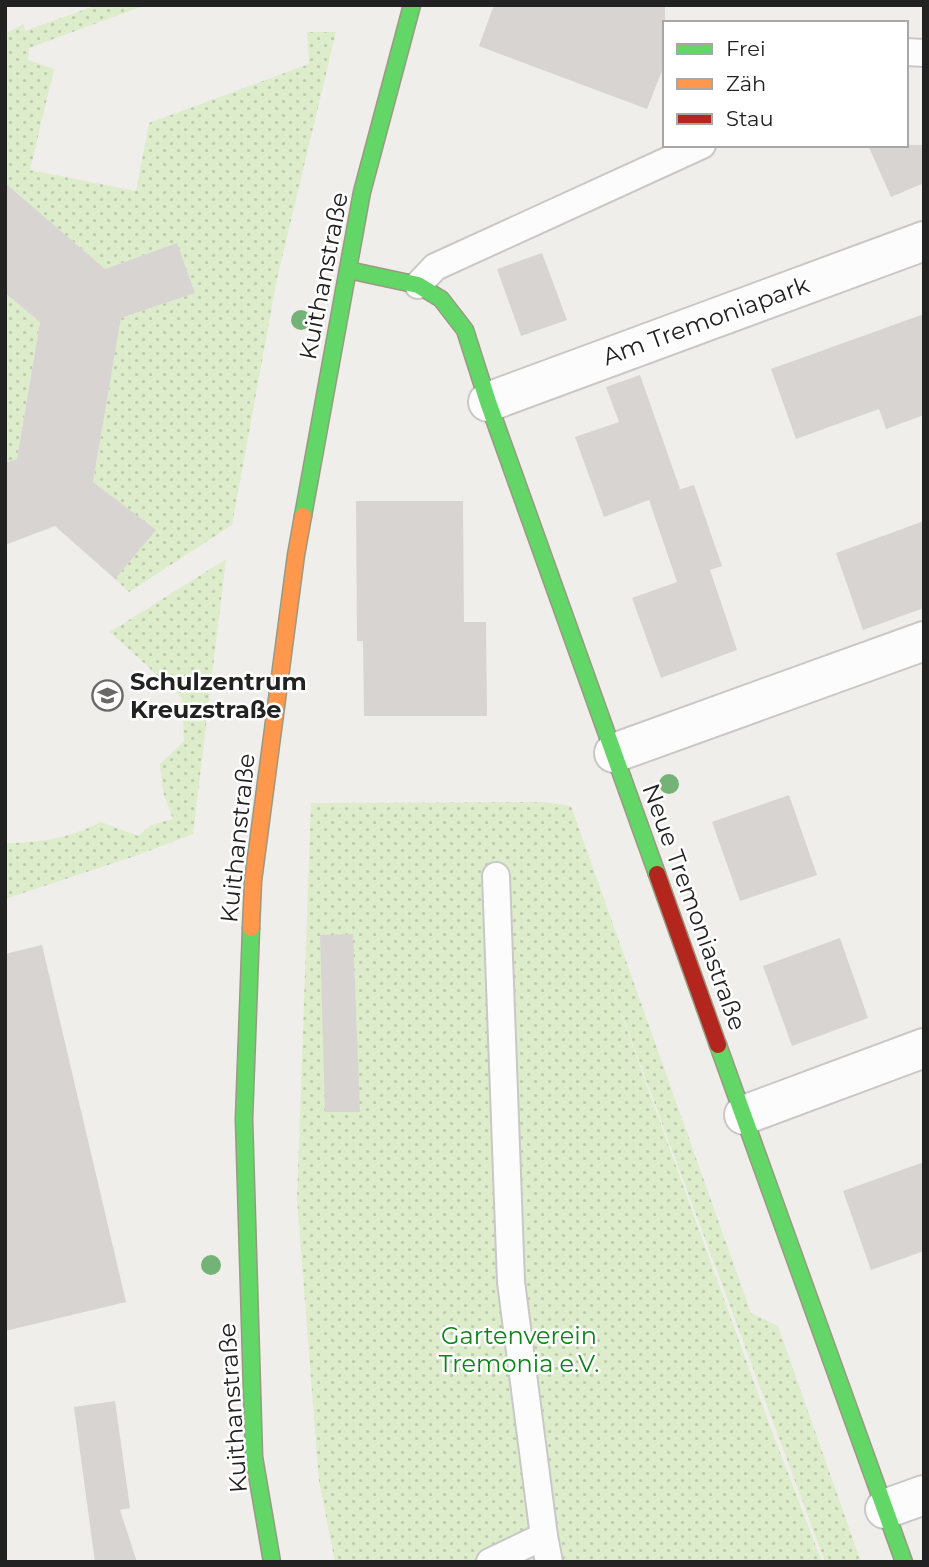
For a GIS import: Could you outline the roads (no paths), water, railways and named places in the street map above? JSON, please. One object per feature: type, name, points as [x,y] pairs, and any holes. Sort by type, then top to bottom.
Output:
[{"type":"street","name":"Kuithanstraße","points":[[272,1562],[254,1457],[249,1308],[244,1119],[253,881],[296,555],[362,192],[412,5]]},
{"type":"street","name":"Am Tremoniapark","points":[[488,402],[924,241]]},
{"type":"street","points":[[348,270],[418,285]]},
{"type":"street","name":"Neue Tremoniastraße","points":[[418,285],[441,299],[464,330],[904,1562]]},
{"type":"street","points":[[614,753],[924,641]]},
{"type":"street","points":[[744,1115],[924,1048]]},
{"type":"street","points":[[885,1509],[924,1495]]},
{"type":"lane","points":[[418,285],[435,267],[698,147]]},
{"type":"lane","points":[[490,1562],[546,1549],[511,1282],[496,876]]},
{"type":"place","name":"Schulzentrum Kreuzstraße","points":[[107,696]]},
{"type":"park label","name":"Gartenverein Tremonia e.V.","points":[[519,1350]]}]
